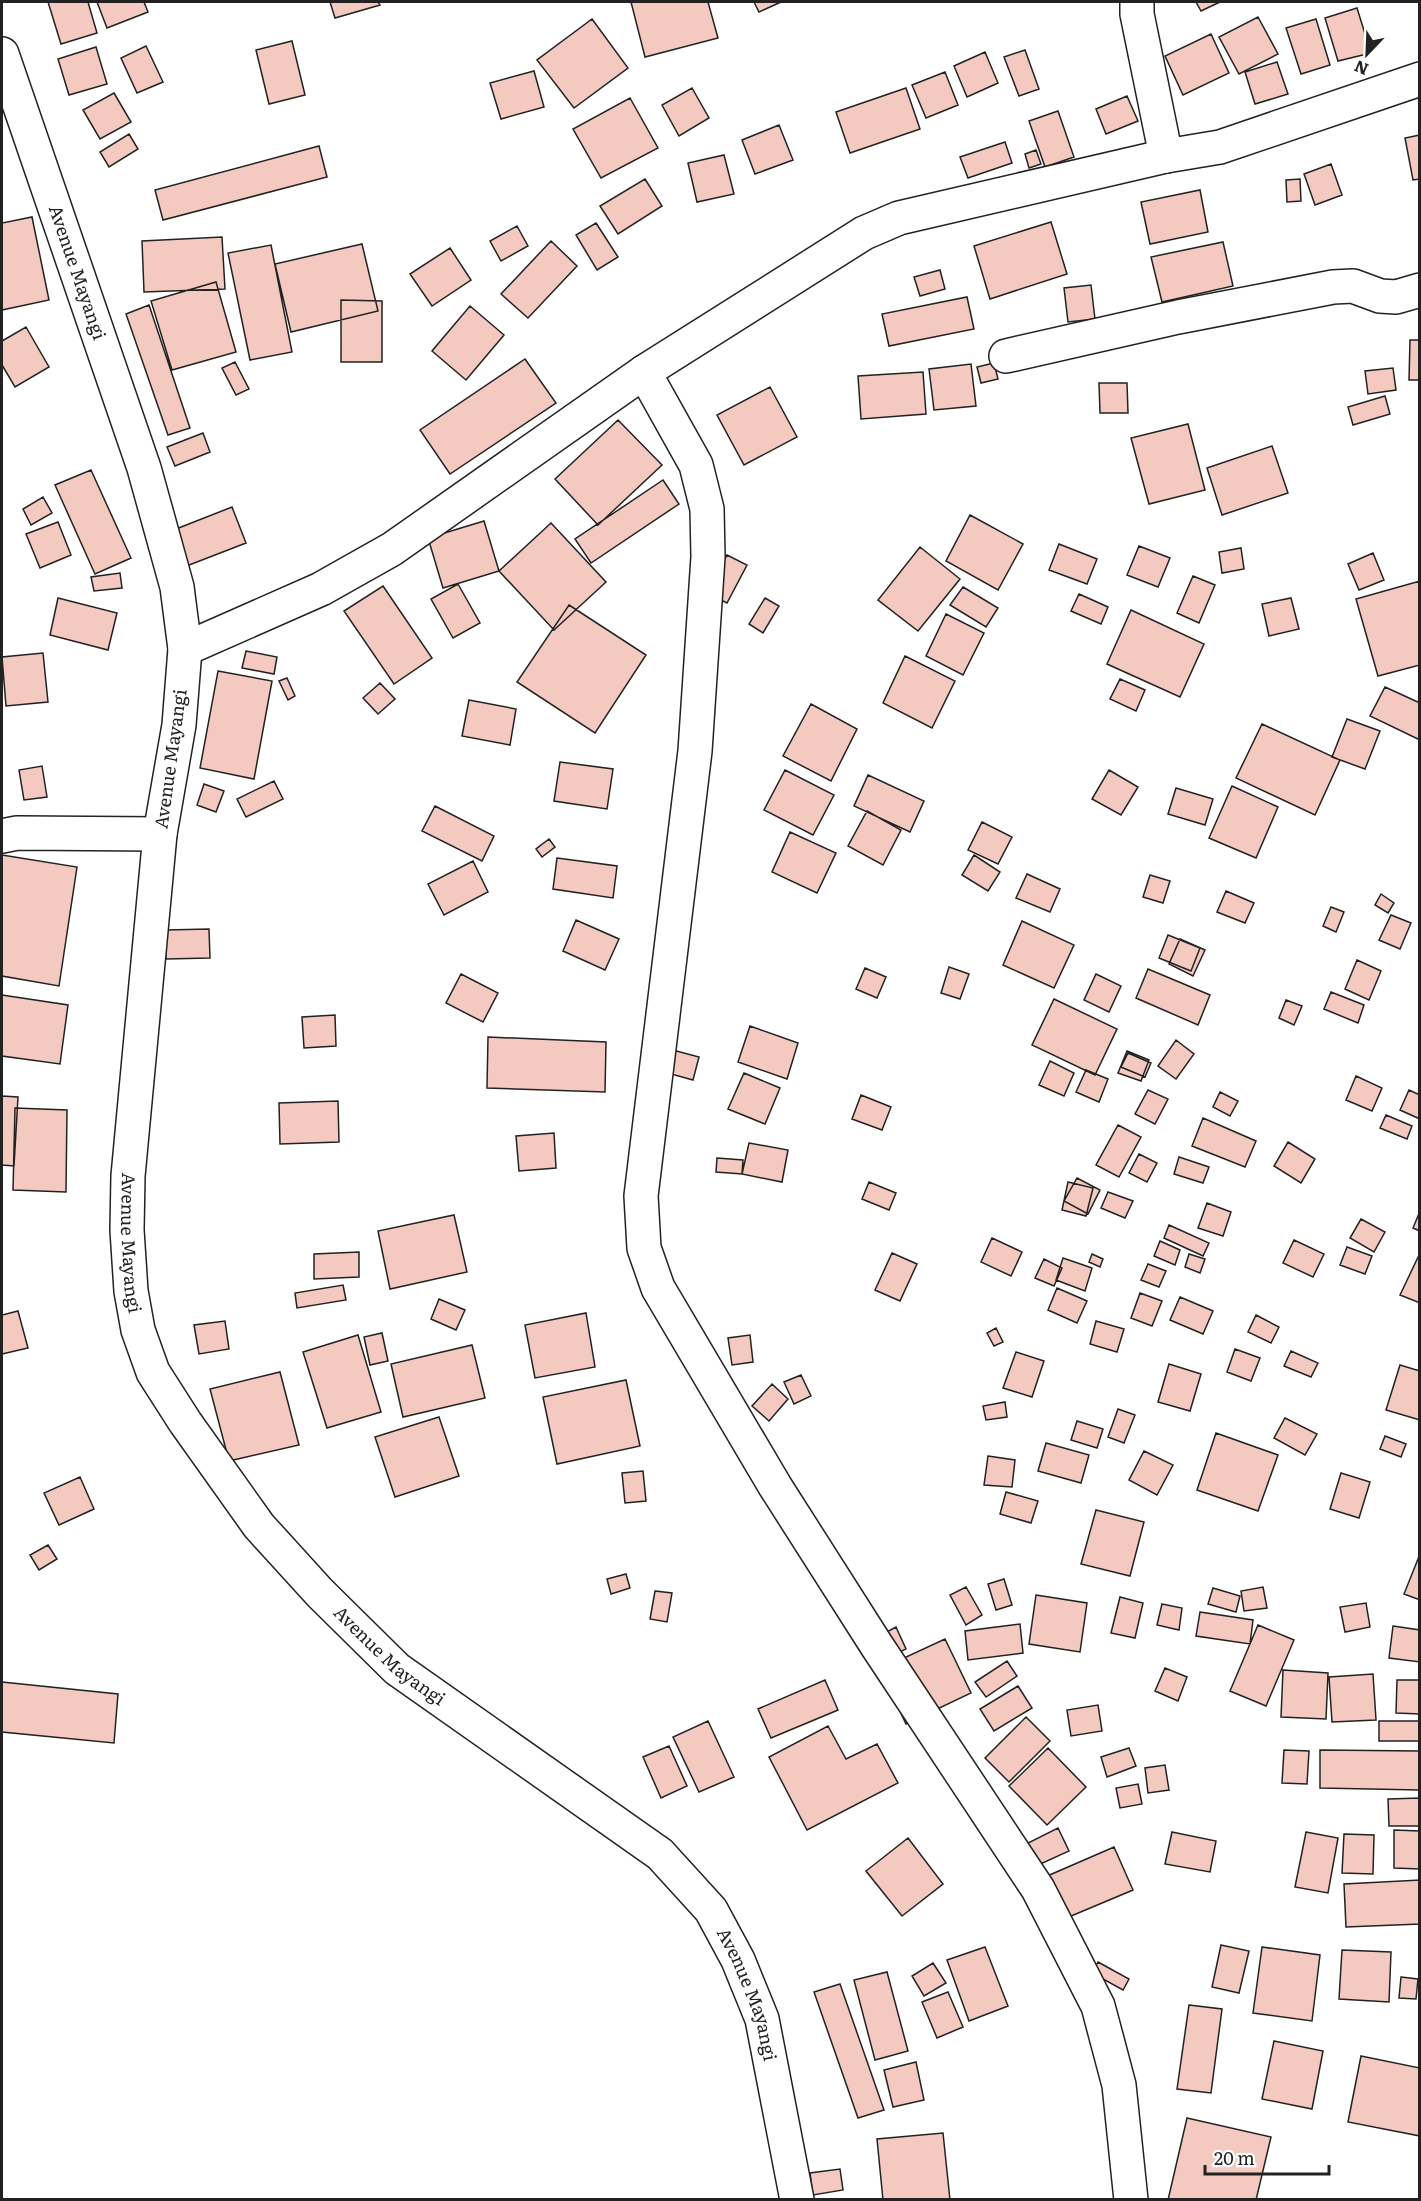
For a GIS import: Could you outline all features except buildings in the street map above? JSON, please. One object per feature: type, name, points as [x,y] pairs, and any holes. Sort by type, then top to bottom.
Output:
[{"type":"street","points":[[1137,2],[1137,14],[1166,156]]},
{"type":"street","name":"Avenue Mayangi","points":[[2,54],[144,468],[177,587],[185,649],[179,725],[160,834],[128,1187],[127,1230],[132,1291],[138,1329],[153,1372],[185,1422],[259,1526],[320,1593],[397,1669],[660,1854],[711,1910],[738,1960],[762,2019],[797,2199]]},
{"type":"street","points":[[185,649],[321,589],[392,549],[644,372],[864,233],[899,218],[1166,156],[1220,147],[1419,79]]},
{"type":"street","points":[[1006,356],[1178,316],[1333,287],[1353,286],[1380,296],[1396,297],[1419,290]]},
{"type":"street","points":[[644,372],[696,465],[707,509],[708,557],[695,751],[641,1196],[644,1248],[658,1288],[775,1486],[876,1646],[1038,1889],[1098,2006],[1119,2085],[1131,2199]]},
{"type":"street","points":[[2,836],[17,833],[160,834]]}]
